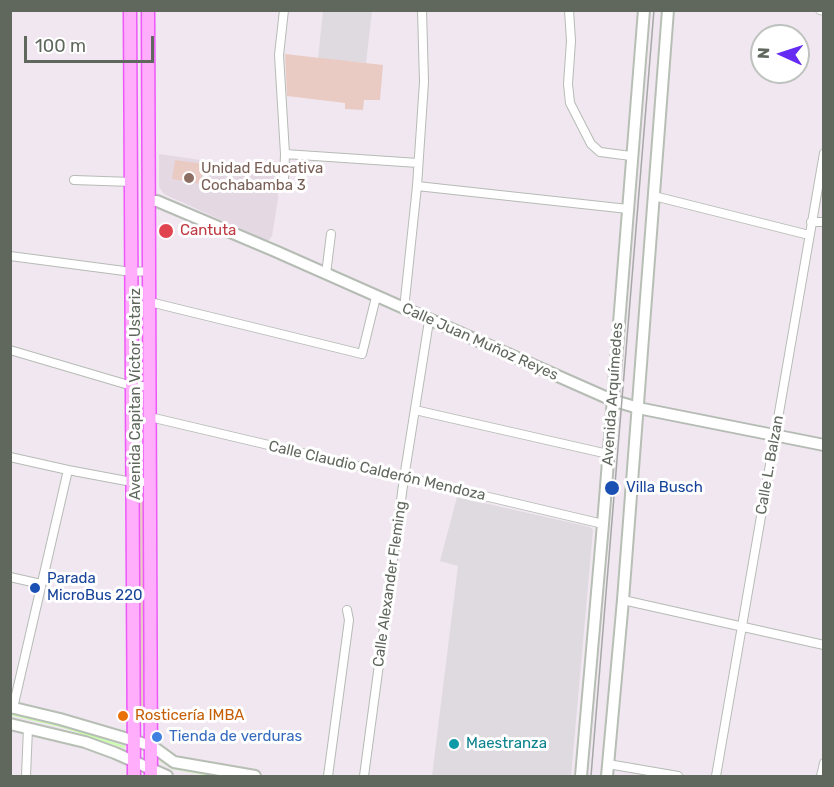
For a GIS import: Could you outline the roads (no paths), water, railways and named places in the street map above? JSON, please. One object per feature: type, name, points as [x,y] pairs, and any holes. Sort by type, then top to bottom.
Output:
[{"type":"main road","name":"Avenida Capitan Víctor Ustariz","points":[[130,10],[134,777]]},
{"type":"main road","name":"Avenida Capitan Víctor Ustariz","points":[[148,10],[152,773]]},
{"type":"main road","name":"Avenida Arquímedes","points":[[581,777],[644,10]]},
{"type":"main road","name":"Avenida Arquímedes","points":[[607,777],[623,600],[668,10]]},
{"type":"main road","name":"Calle Juan Muñoz Reyes","points":[[150,201],[167,206],[326,274],[612,400],[638,408],[824,445]]},
{"type":"main road","points":[[12,707],[60,718],[152,746],[174,762],[255,777]]},
{"type":"main road","points":[[134,722],[147,728],[152,724]]},
{"type":"main road","points":[[10,724],[86,742],[134,762],[152,773],[167,777]]},
{"type":"street","points":[[284,10],[279,55],[285,154],[284,180]]},
{"type":"street","points":[[405,309],[424,82],[422,10]]},
{"type":"street","points":[[569,10],[570,103],[591,144],[600,152],[631,156]]},
{"type":"street","name":"Calle L. Balzan","points":[[716,777],[824,153]]},
{"type":"street","points":[[285,154],[418,163]]},
{"type":"street","points":[[74,180],[132,182]]},
{"type":"street","points":[[417,186],[628,209]]},
{"type":"street","points":[[654,196],[809,235]]},
{"type":"street","points":[[811,222],[824,222]]},
{"type":"street","points":[[326,274],[331,234]]},
{"type":"street","points":[[10,256],[132,272],[150,271]]},
{"type":"street","points":[[150,302],[362,354],[376,297]]},
{"type":"street","name":"Calle Alexander Fleming","points":[[364,777],[404,478],[429,321]]},
{"type":"street","points":[[10,350],[132,386],[150,386]]},
{"type":"street","points":[[415,410],[608,454]]},
{"type":"street","name":"Calle Claudio Calderón Mendoza","points":[[150,417],[603,524]]},
{"type":"street","points":[[10,457],[132,482],[151,482]]},
{"type":"street","points":[[12,707],[68,470]]},
{"type":"street","points":[[10,578],[41,584]]},
{"type":"street","points":[[623,600],[824,645]]},
{"type":"street","points":[[327,777],[349,620],[347,610]]},
{"type":"street","points":[[26,777],[28,728]]},
{"type":"street","points":[[821,777],[824,763]]},
{"type":"street","points":[[608,764],[678,777]]},
{"type":"waterway","points":[[10,714],[64,727],[124,747]]},
{"type":"waterway","points":[[160,760],[172,768],[215,776]]},
{"type":"tram line","points":[[591,776],[654,10]]},
{"type":"place","name":"Unidad Educativa Cochabamba 3","points":[[189,178]]},
{"type":"place","name":"Cantuta","points":[[166,231]]},
{"type":"place","name":"Villa Busch","points":[[612,488]]},
{"type":"place","name":"Parada MicroBus 220","points":[[35,588]]},
{"type":"place","name":"Rosticería IMBA","points":[[123,716]]},
{"type":"place","name":"Tienda de verduras","points":[[157,737]]},
{"type":"place","name":"Maestranza","points":[[454,744]]}]
